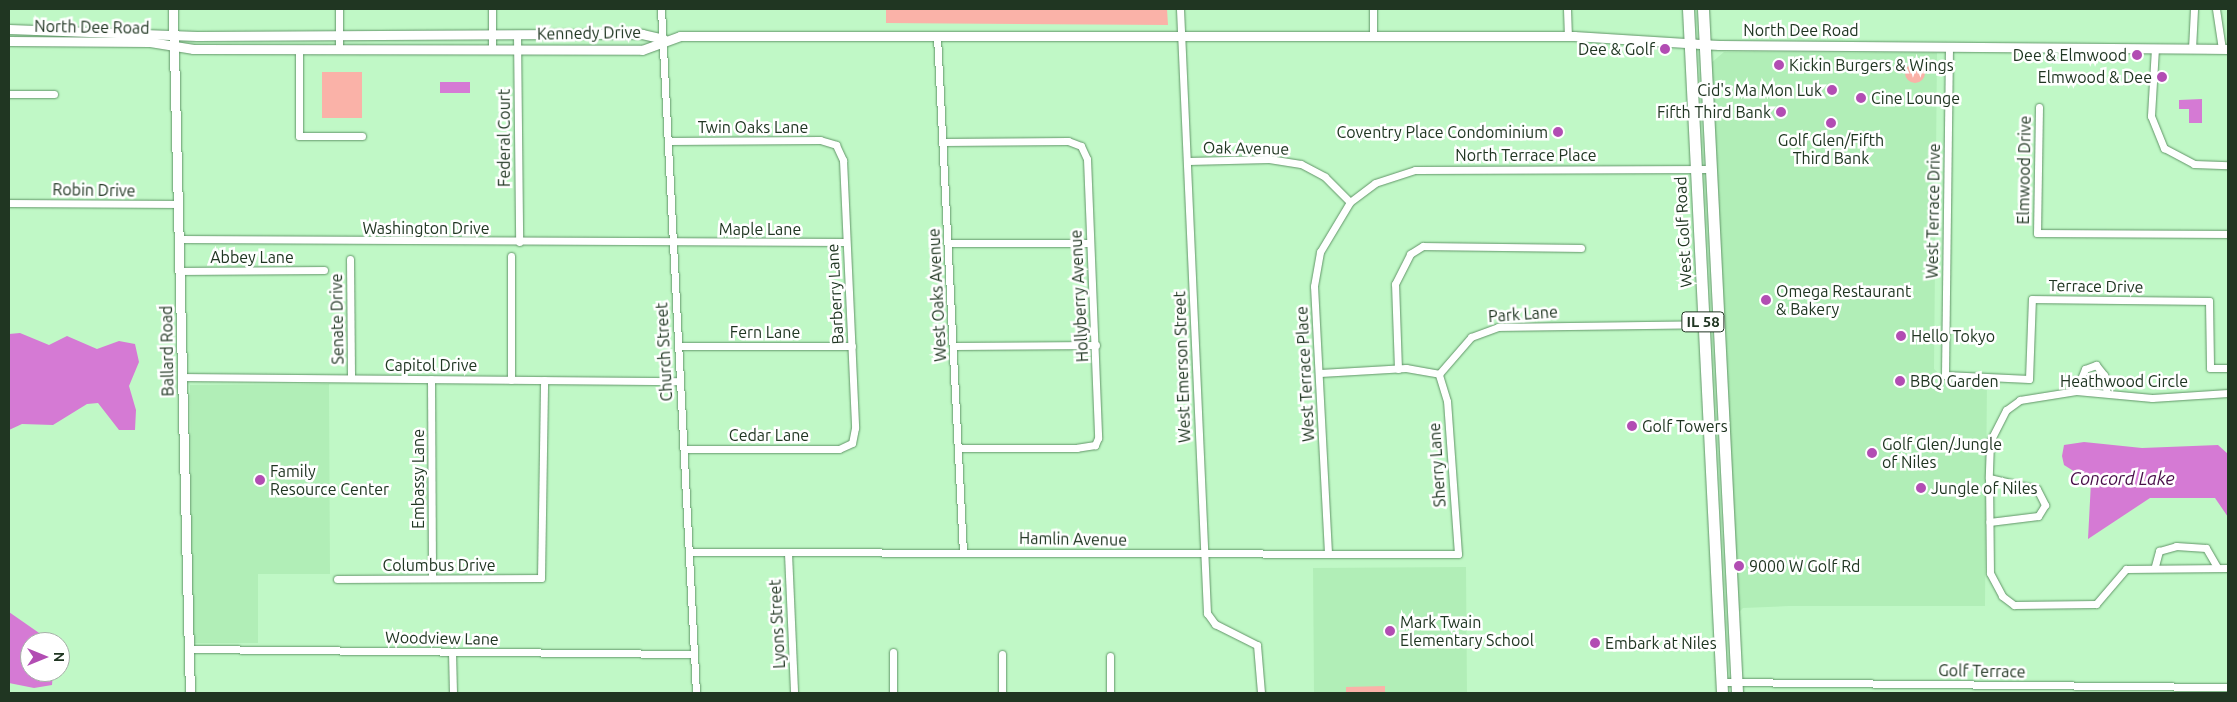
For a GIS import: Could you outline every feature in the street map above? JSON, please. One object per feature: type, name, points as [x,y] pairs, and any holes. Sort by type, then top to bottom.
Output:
[{"type":"main road","name":"West Golf Road","points":[[1688,9],[1721,688]]},
{"type":"main road","name":"West Golf Road","points":[[1703,9],[1718,324]]},
{"type":"main road","name":"IL 58","points":[[1718,324],[1736,688]]},
{"type":"street","name":"Ballard Road","points":[[173,9],[190,693]]},
{"type":"street","points":[[339,9],[339,50]]},
{"type":"street","points":[[492,9],[492,50]]},
{"type":"street","name":"Church Street","points":[[661,9],[696,693]]},
{"type":"street","name":"West Emerson Street","points":[[1180,9],[1204,554],[1209,620],[1257,645],[1261,693]]},
{"type":"street","points":[[1373,9],[1373,36]]},
{"type":"street","points":[[1566,9],[1568,36]]},
{"type":"street","points":[[2192,48],[2194,9]]},
{"type":"street","points":[[2216,9],[2225,49]]},
{"type":"street","name":"North Dee Road","points":[[9,29],[174,35]]},
{"type":"street","name":"Federal Court","points":[[518,34],[519,242]]},
{"type":"street","name":"Kennedy Drive","points":[[174,35],[642,34],[663,39]]},
{"type":"street","name":"North Dee Road","points":[[663,39],[937,36],[1568,36],[1705,44],[2225,49]]},
{"type":"street","name":"West Oaks Avenue","points":[[937,36],[949,242],[963,552]]},
{"type":"street","name":"Kennedy Drive","points":[[175,48],[642,50],[663,39]]},
{"type":"street","name":"North Dee Road","points":[[9,41],[150,42],[175,48]]},
{"type":"street","name":"West Terrace Drive","points":[[1945,375],[1949,46]]},
{"type":"street","points":[[2155,48],[2151,116],[2164,148],[2194,164],[2228,165]]},
{"type":"street","points":[[299,50],[299,136],[362,136]]},
{"type":"street","points":[[9,94],[54,94]]},
{"type":"street","name":"Elmwood Drive","points":[[2039,107],[2037,233],[2228,234]]},
{"type":"street","name":"Twin Oaks Lane","points":[[668,141],[820,140],[836,145]]},
{"type":"street","name":"Hollyberry Avenue","points":[[943,142],[1068,141],[1081,146],[1087,159],[1100,431],[1095,445],[958,448]]},
{"type":"street","name":"Barberry Lane","points":[[836,145],[843,160],[852,346],[852,443]]},
{"type":"street","name":"Oak Avenue","points":[[1188,161],[1269,159],[1300,164],[1325,177],[1350,202]]},
{"type":"street","name":"North Terrace Place","points":[[1350,202],[1375,183],[1415,170],[1711,169]]},
{"type":"street","name":"West Terrace Place","points":[[1328,553],[1316,268],[1327,236],[1350,202]]},
{"type":"street","name":"Robin Drive","points":[[9,203],[178,204]]},
{"type":"street","name":"Washington Drive","points":[[179,240],[673,243]]},
{"type":"street","name":"Maple Lane","points":[[673,243],[846,242]]},
{"type":"street","points":[[949,242],[1090,243]]},
{"type":"street","points":[[1398,369],[1394,284],[1410,254],[1423,246],[1581,248]]},
{"type":"street","points":[[511,256],[511,380]]},
{"type":"street","name":"Senate Drive","points":[[350,259],[351,378]]},
{"type":"street","name":"Abbey Lane","points":[[180,271],[324,270]]},
{"type":"street","name":"Terrace Drive","points":[[1945,375],[2029,379],[2032,299],[2209,301],[2210,368],[2228,368]]},
{"type":"street","name":"Park Lane","points":[[1439,374],[1471,337],[1498,327],[1718,324]]},
{"type":"street","points":[[953,346],[1096,345]]},
{"type":"street","name":"Fern Lane","points":[[678,346],[852,346]]},
{"type":"street","points":[[2076,391],[2085,369],[2096,365],[2104,375],[2106,393]]},
{"type":"street","points":[[1320,373],[1398,369],[1439,374]]},
{"type":"street","name":"Sherry Lane","points":[[1439,374],[1447,401],[1458,554]]},
{"type":"street","name":"Capitol Drive","points":[[182,377],[679,381]]},
{"type":"street","name":"Embassy Lane","points":[[432,379],[432,578]]},
{"type":"street","name":"Columbus Drive","points":[[337,579],[542,578],[544,380]]},
{"type":"street","name":"Heathwood Circle","points":[[2228,393],[2152,398],[2076,391],[2020,400],[2006,410],[1990,442],[1989,478],[1990,573],[2002,596],[2014,605],[2096,604],[2126,569],[2155,566],[2228,568]]},
{"type":"street","name":"Cedar Lane","points":[[684,449],[839,449],[852,443]]},
{"type":"street","points":[[1989,478],[2037,489],[2045,504],[2038,516],[1989,522]]},
{"type":"street","points":[[2155,566],[2159,551],[2176,546],[2206,548],[2216,567]]},
{"type":"street","name":"Hamlin Avenue","points":[[689,552],[1458,554]]},
{"type":"street","name":"Lyons Street","points":[[788,553],[794,693]]},
{"type":"street","name":"Woodview Lane","points":[[188,649],[694,654]]},
{"type":"street","points":[[452,652],[453,693]]},
{"type":"street","points":[[893,652],[893,693]]},
{"type":"street","points":[[1002,654],[1002,693]]},
{"type":"street","points":[[1110,656],[1110,693]]},
{"type":"street","name":"Golf Terrace","points":[[1721,688],[2228,687]]},
{"type":"shaded area","points":[[886,9],[1167,9],[1168,25],[886,23]]},
{"type":"shaded area","points":[[1724,52],[1937,53],[1934,369],[1945,379],[1987,380],[1985,606],[1789,606],[1743,608],[1738,613],[1711,63]]},
{"type":"shaded area","points":[[1915,63],[1922,66],[1925,73],[1922,80],[1915,83],[1908,80],[1905,73],[1908,66]]},
{"type":"shaded area","points":[[322,72],[362,72],[362,118],[322,118]]},
{"type":"shaded area","name":"Family Resource Center","points":[[329,384],[330,574],[258,574],[258,643],[192,643],[190,385]]},
{"type":"shaded area","name":"Mark Twain Elementary School","points":[[1466,567],[1467,693],[1314,693],[1313,568]]},
{"type":"shaded area","points":[[1385,686],[1385,693],[1346,693],[1346,687]]},
{"type":"water","points":[[440,82],[470,82],[470,93],[440,93]]},
{"type":"water","points":[[2202,99],[2202,123],[2189,123],[2189,109],[2179,109],[2179,100]]},
{"type":"water","points":[[20,333],[49,345],[67,336],[97,349],[119,341],[135,344],[139,362],[129,386],[136,410],[135,430],[119,430],[98,403],[87,404],[53,425],[22,424],[9,430],[9,334]]},
{"type":"water","name":"Concord Lake","points":[[2084,442],[2142,448],[2218,445],[2228,454],[2228,517],[2215,498],[2150,498],[2088,539],[2091,482],[2064,465],[2062,456],[2064,445]]},
{"type":"water","points":[[9,612],[38,632],[20,632],[20,682],[52,682],[52,685],[34,688],[9,683]]},
{"type":"place","name":"Dee & Golf","points":[[1665,49]]},
{"type":"place","name":"Dee & Elmwood","points":[[2137,55]]},
{"type":"place","name":"Kickin Burgers & Wings","points":[[1779,65]]},
{"type":"place","name":"Elmwood & Dee","points":[[2162,77]]},
{"type":"place","name":"Cid's Ma Mon Luk","points":[[1832,90]]},
{"type":"place","name":"Cine Lounge","points":[[1861,98]]},
{"type":"place","name":"Fifth Third Bank","points":[[1781,112]]},
{"type":"place","name":"Golf Glen/Fifth Third Bank","points":[[1831,123]]},
{"type":"place","name":"Coventry Place Condominium","points":[[1558,132]]},
{"type":"place","name":"Omega Restaurant & Bakery","points":[[1766,300]]},
{"type":"place","name":"Hello Tokyo","points":[[1901,336]]},
{"type":"place","name":"BBQ Garden","points":[[1900,381]]},
{"type":"place","name":"Golf Towers","points":[[1632,426]]},
{"type":"place","name":"Golf Glen/Jungle of Niles","points":[[1872,453]]},
{"type":"place","name":"Family Resource Center","points":[[260,480]]},
{"type":"place","name":"Jungle of Niles","points":[[1921,488]]},
{"type":"place","name":"9000 W Golf Rd","points":[[1739,566]]},
{"type":"place","name":"Mark Twain Elementary School","points":[[1390,631]]},
{"type":"place","name":"Embark at Niles","points":[[1595,643]]}]
